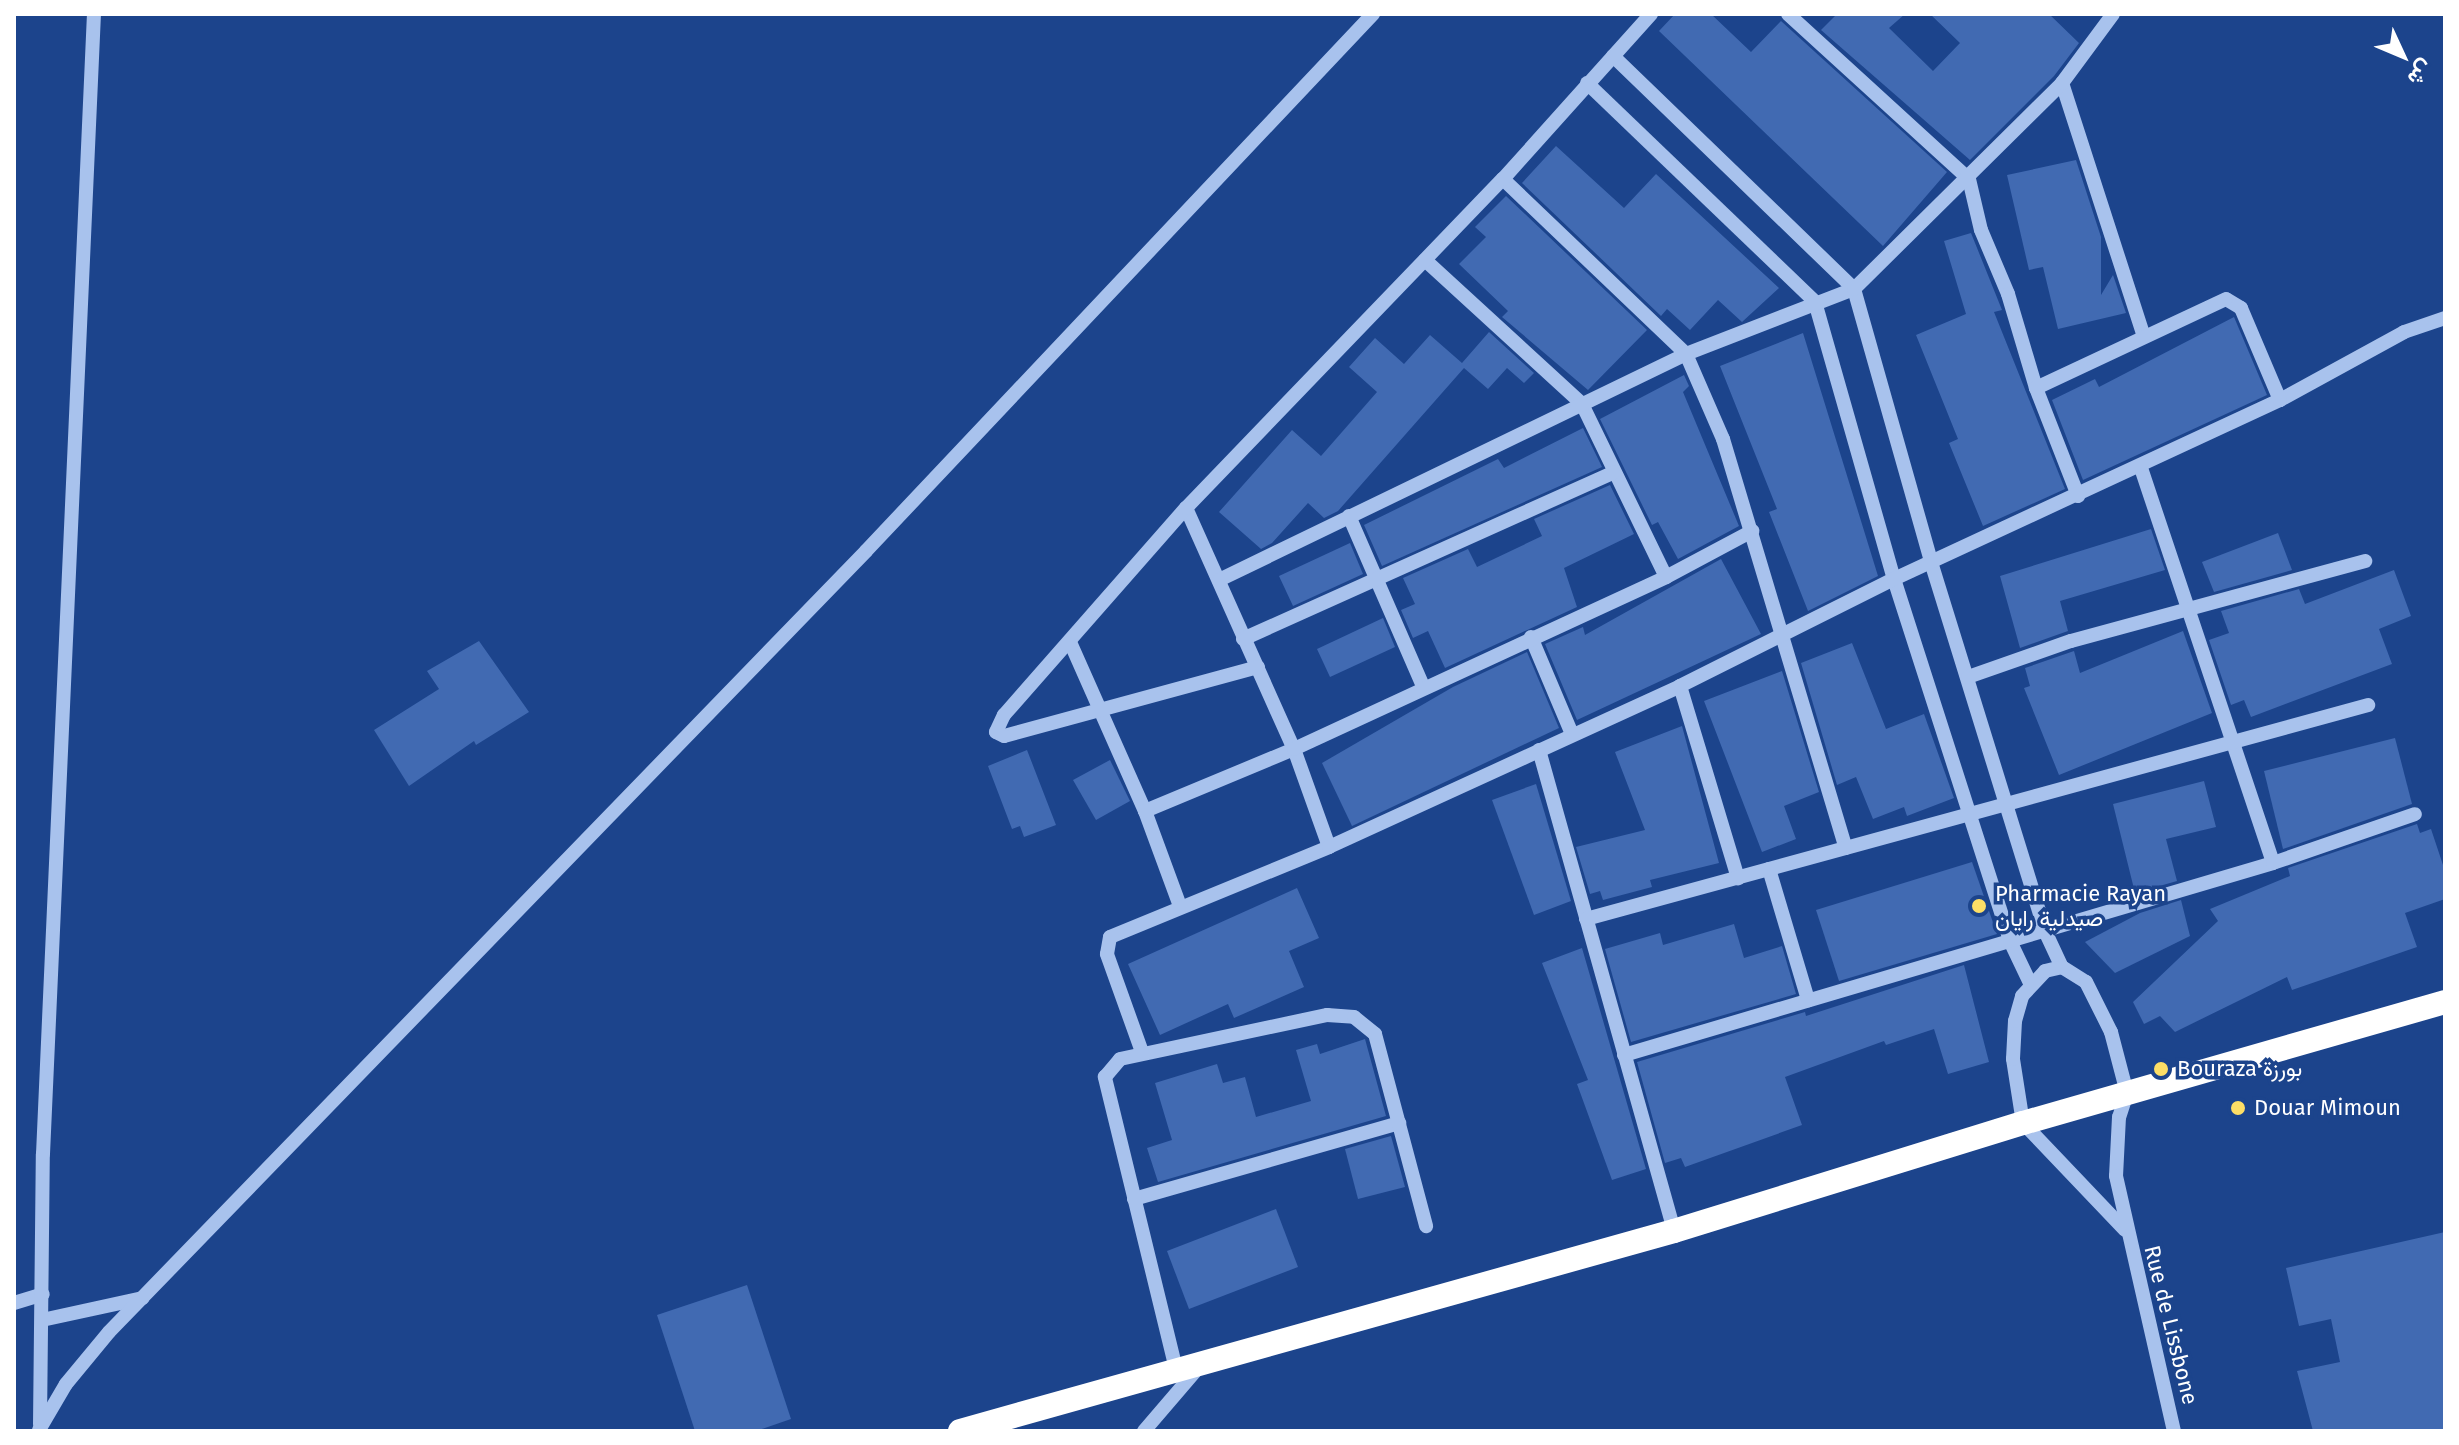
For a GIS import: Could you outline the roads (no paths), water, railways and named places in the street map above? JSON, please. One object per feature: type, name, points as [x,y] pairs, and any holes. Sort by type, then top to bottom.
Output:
[{"type":"highway","points":[[960,1431],[1674,1231],[2023,1123],[2445,1002]]},
{"type":"street","points":[[39,1430],[43,1154],[94,14]]},
{"type":"street","points":[[39,1430],[85,1358],[148,1297],[866,551],[1373,14]]},
{"type":"street","points":[[1258,667],[1004,736],[996,732],[1004,715],[1186,508],[1503,179],[1651,14]]},
{"type":"street","points":[[1788,14],[1969,179],[1981,230],[2008,294],[2036,388],[2078,496]]},
{"type":"street","points":[[1219,580],[1686,354],[1854,289],[1969,179],[2062,83],[2113,14]]},
{"type":"street","points":[[1613,56],[1854,289],[1931,562],[2045,931],[2062,967],[2095,994],[2127,1093]]},
{"type":"street","points":[[1587,83],[1815,302],[1894,579],[2010,941],[2030,983]]},
{"type":"street","points":[[2062,83],[2143,334]]},
{"type":"street","points":[[1503,179],[1686,354],[1723,439],[1846,848]]},
{"type":"street","points":[[1425,260],[1582,404],[1666,577]]},
{"type":"street","points":[[2036,388],[2215,300],[2235,302],[2280,400]]},
{"type":"street","points":[[1142,1052],[1106,942],[1180,906],[1329,847],[1784,639],[1894,579],[2141,468],[2280,400],[2404,332],[2445,318]]},
{"type":"street","points":[[2141,468],[2273,863]]},
{"type":"street","points":[[1243,639],[1377,583],[1613,473]]},
{"type":"street","points":[[1186,508],[1294,749],[1329,847]]},
{"type":"street","points":[[1349,516],[1423,686]]},
{"type":"street","points":[[1145,811],[1294,749],[1423,686],[1666,577],[1752,531]]},
{"type":"street","points":[[1968,677],[2071,641],[2189,612],[2365,561]]},
{"type":"street","points":[[1531,637],[1572,734]]},
{"type":"street","points":[[1070,642],[1145,811],[1180,906]]},
{"type":"street","points":[[1680,686],[1738,878]]},
{"type":"street","points":[[1586,919],[2368,705]]},
{"type":"street","points":[[1539,750],[1674,1231]]},
{"type":"street","points":[[1624,1055],[2273,863],[2415,814]]},
{"type":"street","points":[[1769,869],[1808,1000]]},
{"type":"street","points":[[2062,967],[2045,971],[2030,983],[2015,1021],[2013,1059],[2023,1123],[2125,1230]]},
{"type":"street","points":[[1176,1369],[1105,1077],[1113,1064],[1142,1052],[1327,1015],[1354,1017],[1375,1034],[1426,1226]]},
{"type":"street","name":"Rue de Lissbone","points":[[2127,1093],[2119,1117],[2116,1176],[2125,1230],[2174,1431]]},
{"type":"street","points":[[1134,1199],[1399,1123]]},
{"type":"street","points":[[14,1303],[43,1294]]},
{"type":"street","points":[[42,1320],[148,1297]]},
{"type":"street","points":[[1144,1431],[1204,1361]]},
{"type":"place","name":"Pharmacie Rayan صيدلية رايان","points":[[1979,906]]},
{"type":"place","name":"Bouraza بورزة","points":[[2161,1069]]},
{"type":"place","name":"Douar Mimoun","points":[[2238,1108]]}]
